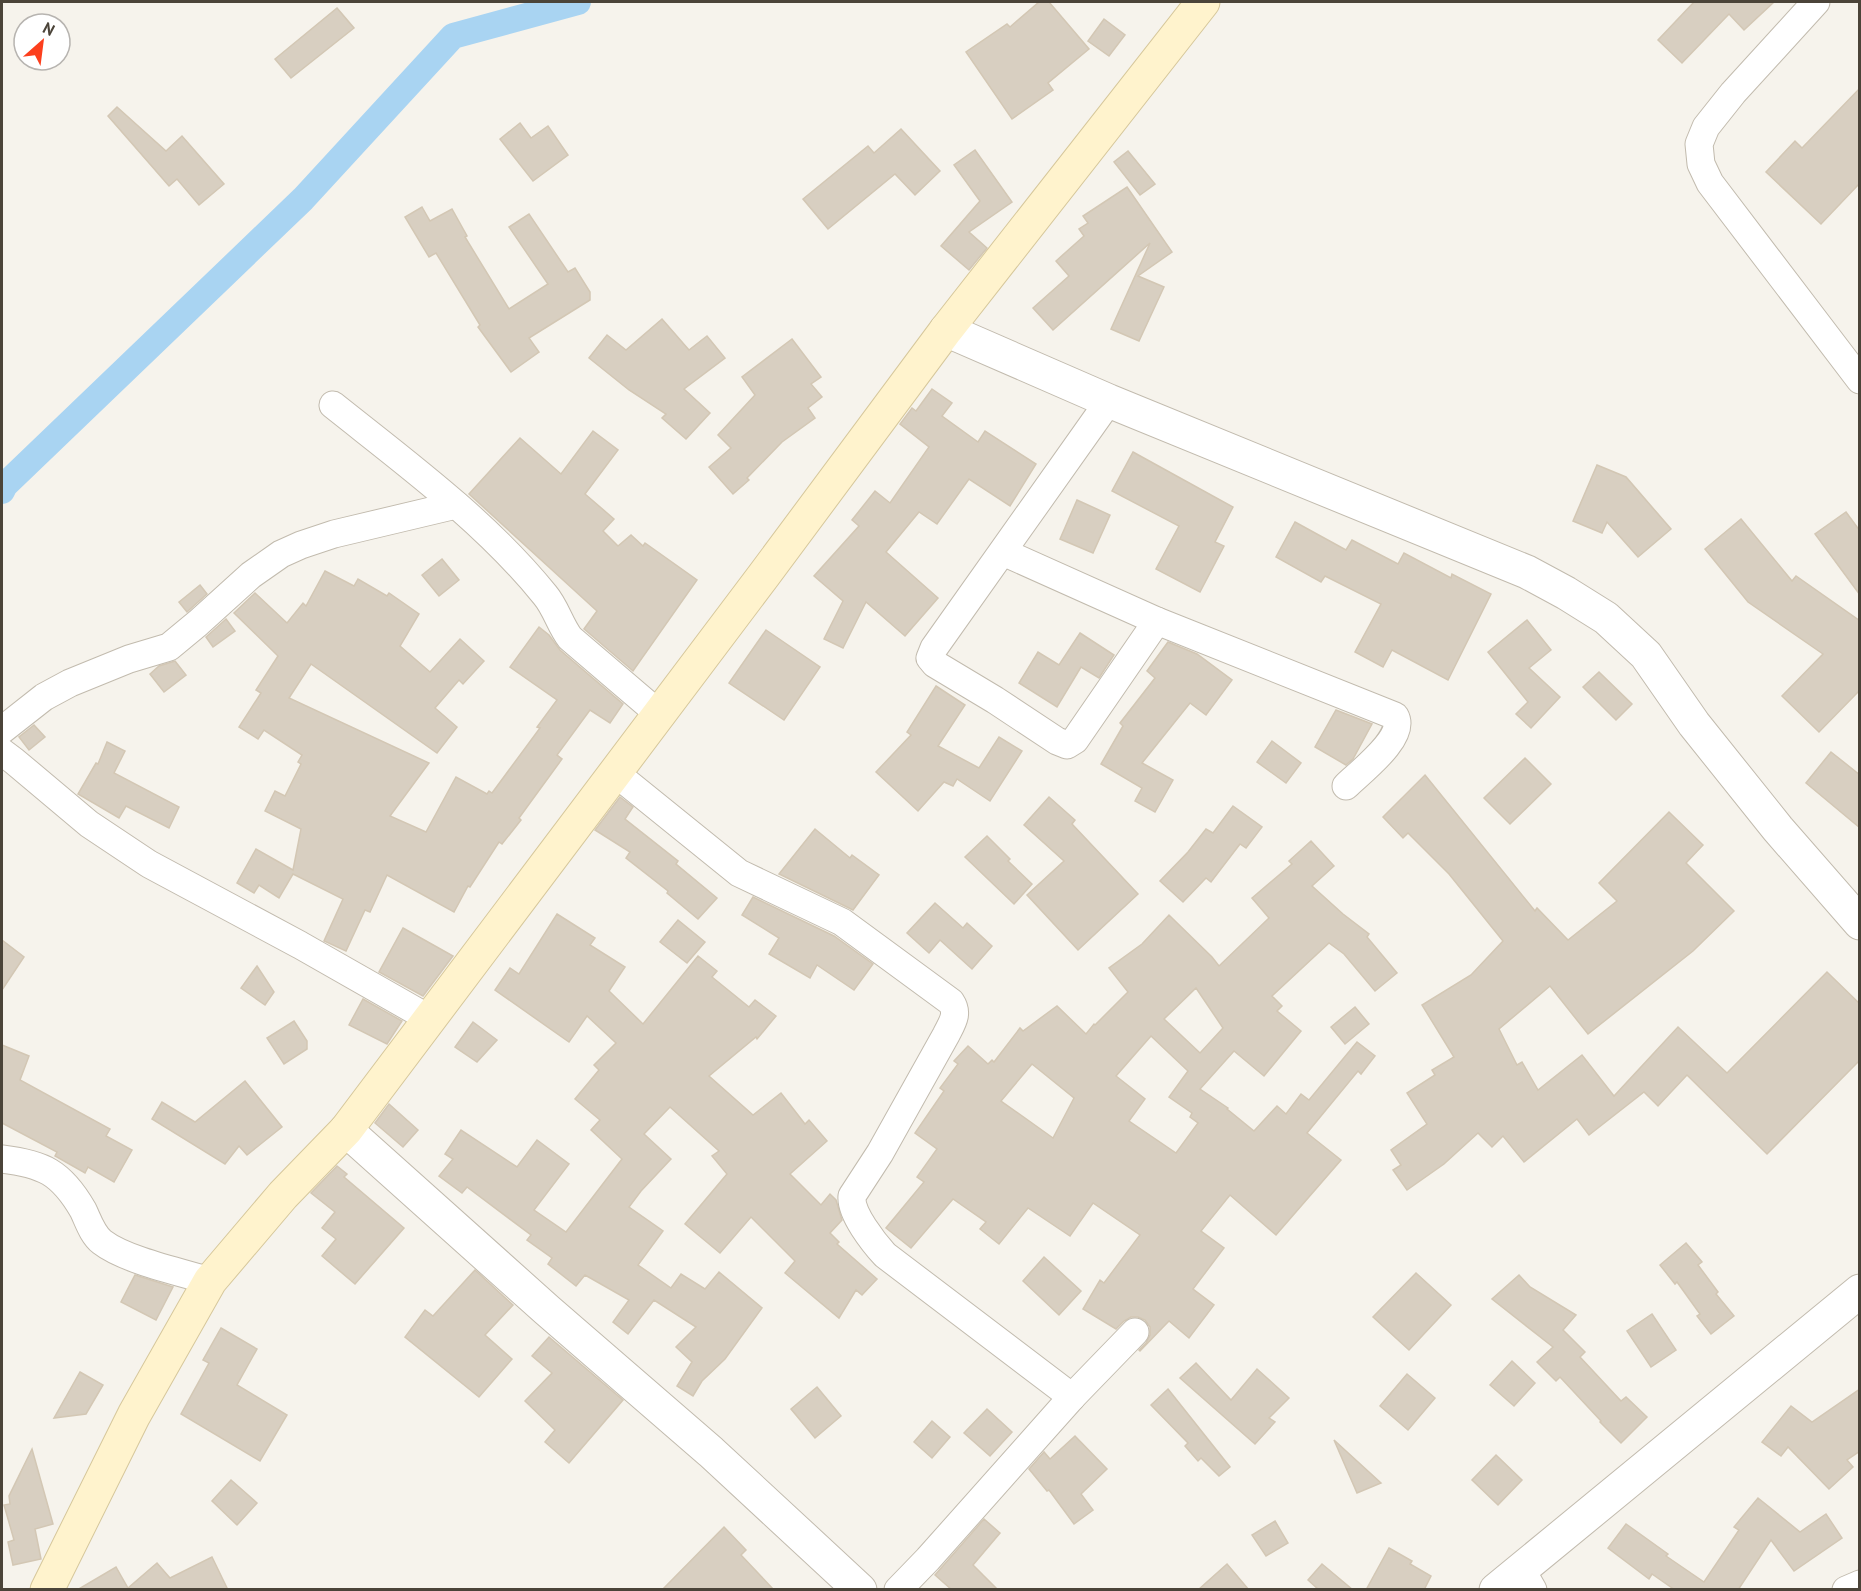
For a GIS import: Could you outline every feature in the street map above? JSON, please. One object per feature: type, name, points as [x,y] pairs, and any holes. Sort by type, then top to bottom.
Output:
[{"type":"main road","points":[[47,1590],[134,1415],[210,1281],[283,1195],[346,1130],[946,330],[1203,2]]},
{"type":"street","points":[[1816,2],[1733,93],[1706,127],[1699,144],[1701,164],[1710,183],[1860,380]]},
{"type":"street","points":[[946,330],[1110,401],[1527,572],[1606,618],[1646,655],[1694,724],[1778,830],[1860,923]]},
{"type":"street","points":[[1110,401],[932,651],[930,658],[935,664],[1064,745],[1075,740],[1157,621]]},
{"type":"street","points":[[333,405],[441,491],[506,551],[544,593],[570,638],[659,714]]},
{"type":"street","points":[[2,730],[44,697],[70,683],[129,659],[170,646],[251,575],[281,554],[334,534],[456,505]]},
{"type":"street","points":[[1004,552],[1157,621],[1395,716],[1398,723],[1389,744],[1346,786]]},
{"type":"street","points":[[2,752],[89,824],[149,864],[300,945],[430,1019]]},
{"type":"street","points":[[614,772],[739,873],[842,922],[951,1002],[955,1016],[946,1035],[880,1153],[851,1198],[853,1207],[885,1255],[1072,1397]]},
{"type":"street","points":[[346,1130],[547,1310],[711,1452],[860,1590]]},
{"type":"street","points":[[2,1159],[28,1162],[42,1167],[60,1179],[82,1209],[100,1241],[142,1260],[210,1281]]},
{"type":"street","points":[[1496,1590],[1527,1579],[1860,1291]]},
{"type":"street","points":[[898,1590],[1072,1397],[1135,1332]]},
{"type":"street","points":[[1846,1590],[1860,1584]]},
{"type":"building","points":[[1039,2],[1049,2],[1089,49],[1048,83],[1053,90],[1012,119],[966,52],[1007,24],[1010,27]]},
{"type":"building","points":[[1694,2],[1774,2],[1744,30],[1729,14],[1682,63],[1658,40]]},
{"type":"building","points":[[337,8],[354,28],[291,78],[275,59]]},
{"type":"building","points":[[1104,19],[1125,35],[1109,56],[1088,41]]},
{"type":"building","points":[[1860,88],[1860,183],[1821,224],[1766,172],[1795,141],[1802,148]]},
{"type":"building","points":[[117,107],[166,151],[182,136],[224,184],[199,205],[177,179],[169,186],[108,116]]},
{"type":"building","points":[[520,123],[531,138],[548,126],[568,155],[533,181],[500,139]]},
{"type":"building","points":[[901,129],[940,171],[915,195],[895,174],[828,229],[803,199],[868,146],[874,153]]},
{"type":"building","points":[[975,150],[1012,202],[969,232],[987,248],[969,270],[941,246],[980,201],[954,165]]},
{"type":"building","points":[[1128,151],[1155,184],[1140,195],[1114,162]]},
{"type":"building","points":[[1127,187],[1172,252],[1138,276],[1164,287],[1139,341],[1111,329],[1150,243],[1053,330],[1033,308],[1069,276],[1056,261],[1084,236],[1079,229],[1088,223],[1083,216]]},
{"type":"building","points":[[422,207],[430,221],[452,209],[467,236],[465,237],[509,309],[548,284],[509,227],[529,214],[568,272],[575,268],[590,292],[590,300],[529,338],[539,352],[511,372],[478,327],[480,325],[436,253],[429,257],[405,217]]},
{"type":"building","points":[[662,319],[689,350],[707,336],[725,358],[684,389],[710,413],[686,439],[662,418],[666,414],[629,390],[589,358],[607,335],[626,350]]},
{"type":"building","points":[[792,339],[821,377],[811,384],[822,397],[808,408],[815,418],[782,442],[747,478],[749,480],[733,494],[709,467],[731,448],[718,435],[755,395],[742,377]]},
{"type":"building","points":[[932,389],[952,403],[942,416],[978,442],[985,431],[1036,464],[1010,506],[969,479],[937,524],[919,512],[886,552],[938,598],[905,636],[866,602],[843,648],[824,639],[843,601],[814,576],[859,526],[852,520],[875,491],[890,503],[929,447],[900,424],[912,408],[916,411]]},
{"type":"building","points":[[593,431],[618,450],[585,494],[614,519],[603,531],[618,546],[631,535],[643,546],[645,543],[697,580],[633,671],[584,629],[597,611],[469,494],[520,438],[561,474]]},
{"type":"building","points":[[1133,452],[1233,507],[1215,542],[1224,546],[1200,592],[1156,569],[1179,526],[1112,491]]},
{"type":"building","points":[[1597,465],[1626,477],[1671,529],[1638,557],[1607,522],[1602,533],[1573,521]]},
{"type":"building","points":[[1077,500],[1110,515],[1093,553],[1060,539]]},
{"type":"building","points":[[1846,512],[1860,531],[1860,595],[1815,534]]},
{"type":"building","points":[[1741,519],[1792,581],[1796,576],[1860,621],[1860,690],[1819,732],[1782,696],[1823,654],[1748,602],[1705,549]]},
{"type":"building","points":[[1295,522],[1346,550],[1352,540],[1398,564],[1404,553],[1451,578],[1452,574],[1491,594],[1448,680],[1392,650],[1383,667],[1355,652],[1381,604],[1325,576],[1321,582],[1276,557]]},
{"type":"building","points":[[442,559],[459,580],[439,596],[422,575]]},
{"type":"building","points":[[325,571],[354,586],[358,579],[387,596],[389,593],[419,614],[400,646],[430,672],[460,639],[484,661],[463,684],[459,680],[435,708],[457,727],[437,753],[311,664],[289,698],[429,763],[390,816],[426,832],[456,777],[487,794],[489,791],[492,793],[540,728],[537,727],[557,700],[510,667],[539,627],[549,635],[560,650],[623,704],[610,723],[590,710],[557,755],[562,759],[519,818],[521,820],[502,844],[499,842],[470,887],[468,886],[454,912],[387,875],[370,912],[365,910],[346,951],[324,941],[343,899],[293,874],[279,898],[259,885],[254,893],[237,883],[256,849],[293,870],[301,829],[265,811],[275,791],[285,796],[301,764],[298,762],[302,755],[264,730],[258,739],[239,727],[261,693],[256,690],[278,656],[234,613],[255,593],[287,623],[303,603],[306,606]]},
{"type":"building","points":[[200,585],[207,594],[187,612],[179,602]]},
{"type":"building","points":[[226,619],[235,631],[213,647],[206,637]]},
{"type":"building","points":[[1527,620],[1551,650],[1529,668],[1560,697],[1531,728],[1516,714],[1528,702],[1488,652]]},
{"type":"building","points":[[766,630],[820,667],[784,720],[729,683]]},
{"type":"building","points":[[1080,633],[1114,655],[1099,678],[1081,667],[1057,707],[1019,683],[1038,652],[1059,665]]},
{"type":"building","points":[[1168,642],[1197,654],[1232,680],[1206,715],[1190,703],[1142,763],[1173,780],[1155,812],[1135,801],[1142,788],[1101,764],[1123,726],[1120,723],[1155,678],[1147,671]]},
{"type":"building","points":[[175,661],[186,675],[164,692],[150,674],[159,666]]},
{"type":"building","points":[[1599,672],[1632,704],[1616,720],[1583,687]]},
{"type":"building","points":[[936,686],[965,705],[938,746],[979,768],[999,737],[1022,751],[990,801],[957,779],[953,786],[944,782],[918,811],[876,772],[911,735],[907,732]]},
{"type":"building","points":[[1336,710],[1372,724],[1353,759],[1346,765],[1315,747]]},
{"type":"building","points":[[34,725],[45,737],[29,750],[19,737]]},
{"type":"building","points":[[1272,741],[1301,763],[1286,783],[1257,762]]},
{"type":"building","points":[[107,742],[125,751],[114,773],[179,807],[169,828],[126,806],[119,818],[78,794],[96,763],[98,764]]},
{"type":"building","points":[[1831,752],[1860,775],[1860,828],[1806,783]]},
{"type":"building","points":[[1525,758],[1551,784],[1510,824],[1484,798]]},
{"type":"building","points":[[1425,775],[1535,911],[1537,908],[1568,940],[1617,901],[1599,883],[1669,812],[1703,845],[1686,863],[1734,911],[1693,951],[1588,1034],[1550,986],[1499,1029],[1517,1065],[1522,1062],[1538,1090],[1582,1055],[1614,1096],[1678,1027],[1727,1073],[1827,972],[1860,1004],[1860,1060],[1767,1154],[1687,1075],[1658,1106],[1644,1092],[1589,1135],[1577,1119],[1524,1162],[1503,1136],[1492,1147],[1478,1133],[1444,1164],[1407,1190],[1393,1170],[1401,1165],[1391,1150],[1427,1124],[1407,1093],[1435,1075],[1432,1070],[1454,1057],[1422,1005],[1471,975],[1503,941],[1449,874],[1408,833],[1403,838],[1383,817]]},
{"type":"building","points":[[620,797],[633,807],[625,819],[678,861],[676,864],[717,898],[698,919],[667,893],[668,891],[626,858],[630,852],[595,830]]},
{"type":"building","points":[[1049,797],[1075,820],[1072,824],[1138,894],[1078,950],[1027,895],[1064,861],[1024,825]]},
{"type":"building","points":[[1233,806],[1262,827],[1246,848],[1240,844],[1211,882],[1206,878],[1183,902],[1160,881],[1206,829],[1213,833]]},
{"type":"building","points":[[815,829],[850,858],[852,855],[879,875],[853,910],[779,874]]},
{"type":"building","points":[[987,836],[1032,884],[1014,904],[965,857]]},
{"type":"building","points":[[1311,841],[1334,866],[1312,886],[1369,934],[1367,937],[1397,973],[1375,991],[1344,954],[1329,943],[1272,996],[1282,1006],[1277,1011],[1301,1031],[1264,1076],[1234,1051],[1200,1089],[1228,1108],[1254,1131],[1277,1106],[1286,1114],[1301,1094],[1309,1100],[1357,1042],[1375,1056],[1361,1074],[1358,1071],[1307,1133],[1341,1160],[1276,1235],[1230,1195],[1201,1231],[1224,1248],[1193,1289],[1214,1305],[1189,1338],[1169,1321],[1140,1351],[1150,1335],[1150,1327],[1145,1320],[1131,1317],[1116,1329],[1083,1309],[1100,1280],[1104,1283],[1140,1235],[1093,1203],[1070,1236],[1028,1208],[999,1244],[980,1229],[986,1222],[953,1199],[911,1248],[886,1228],[924,1182],[917,1177],[937,1149],[915,1133],[944,1091],[940,1088],[958,1064],[954,1061],[968,1046],[988,1064],[992,1060],[994,1062],[1020,1028],[1023,1031],[1057,1006],[1086,1034],[1128,992],[1109,968],[1142,944],[1169,915],[1219,966],[1269,918],[1252,898],[1292,864],[1289,861]],"holes":[[[1196,988],[1223,1028],[1200,1053],[1164,1019]],[[1151,1036],[1188,1071],[1169,1097],[1192,1113],[1190,1117],[1198,1123],[1176,1153],[1129,1121],[1145,1099],[1116,1076]],[[1032,1064],[1074,1098],[1053,1138],[1001,1101]]]},
{"type":"building","points":[[753,897],[834,936],[873,964],[854,990],[817,965],[810,978],[769,954],[779,938],[742,915]]},
{"type":"building","points":[[935,903],[963,928],[967,923],[992,946],[972,969],[940,940],[929,953],[907,933]]},
{"type":"building","points":[[557,914],[595,938],[590,945],[625,967],[609,991],[643,1024],[698,956],[717,971],[712,977],[749,1007],[755,1000],[776,1016],[757,1039],[756,1037],[709,1076],[753,1115],[781,1093],[805,1124],[809,1120],[827,1141],[790,1174],[821,1205],[830,1194],[836,1200],[842,1220],[830,1233],[839,1242],[837,1244],[877,1279],[862,1295],[856,1290],[839,1318],[785,1273],[795,1261],[751,1217],[720,1253],[685,1224],[727,1174],[712,1156],[719,1151],[670,1107],[644,1134],[671,1159],[629,1207],[663,1231],[638,1265],[671,1288],[681,1274],[705,1289],[719,1272],[762,1308],[725,1359],[702,1381],[693,1396],[677,1386],[692,1362],[676,1347],[696,1327],[654,1300],[628,1334],[613,1322],[629,1300],[585,1275],[576,1286],[548,1264],[552,1258],[527,1240],[531,1235],[467,1187],[462,1193],[439,1176],[453,1159],[445,1154],[461,1130],[517,1167],[537,1140],[569,1164],[534,1210],[566,1232],[622,1159],[591,1130],[600,1120],[575,1099],[599,1070],[594,1065],[616,1043],[587,1016],[569,1042],[495,990],[510,968],[519,974]]},
{"type":"building","points":[[678,920],[705,942],[687,963],[660,942]]},
{"type":"building","points":[[403,928],[453,956],[423,996],[379,972]]},
{"type":"building","points":[[2,940],[24,957],[2,990]]},
{"type":"building","points":[[257,966],[274,992],[265,1005],[241,988]]},
{"type":"building","points":[[363,999],[402,1021],[387,1044],[349,1025]]},
{"type":"building","points":[[1355,1007],[1369,1024],[1345,1044],[1331,1027]]},
{"type":"building","points":[[294,1021],[307,1041],[307,1049],[284,1064],[267,1038]]},
{"type":"building","points":[[473,1022],[497,1040],[477,1062],[455,1047]]},
{"type":"building","points":[[2,1045],[29,1056],[20,1080],[110,1129],[106,1136],[132,1150],[114,1182],[88,1167],[85,1173],[55,1156],[57,1152],[2,1123]]},
{"type":"building","points":[[245,1081],[282,1127],[247,1155],[239,1146],[225,1164],[152,1119],[162,1102],[195,1122]]},
{"type":"building","points":[[389,1104],[418,1130],[403,1147],[375,1123]]},
{"type":"building","points":[[337,1166],[347,1174],[344,1177],[404,1228],[355,1284],[322,1256],[336,1239],[322,1228],[335,1212],[311,1193]]},
{"type":"building","points":[[1686,1243],[1702,1262],[1698,1265],[1718,1292],[1716,1294],[1734,1316],[1711,1334],[1697,1316],[1700,1314],[1677,1282],[1675,1284],[1660,1265]]},
{"type":"building","points":[[1044,1257],[1081,1291],[1059,1315],[1023,1281]]},
{"type":"building","points":[[475,1270],[513,1305],[485,1335],[512,1359],[479,1397],[405,1337],[425,1310],[433,1316]]},
{"type":"building","points":[[1416,1273],[1451,1305],[1409,1350],[1373,1317]]},
{"type":"building","points":[[135,1275],[173,1287],[156,1320],[121,1302]]},
{"type":"building","points":[[1519,1275],[1530,1287],[1576,1315],[1563,1330],[1585,1352],[1580,1357],[1621,1401],[1626,1397],[1647,1417],[1621,1443],[1560,1377],[1556,1381],[1537,1362],[1553,1347],[1492,1299]]},
{"type":"building","points":[[1652,1314],[1676,1350],[1651,1367],[1627,1331]]},
{"type":"building","points":[[221,1328],[257,1349],[237,1385],[287,1415],[260,1461],[181,1414],[209,1363],[203,1360]]},
{"type":"building","points":[[549,1337],[623,1400],[569,1463],[545,1442],[555,1430],[525,1401],[552,1373],[532,1356]]},
{"type":"building","points":[[1512,1361],[1535,1383],[1514,1406],[1490,1385]]},
{"type":"building","points":[[1196,1363],[1231,1400],[1257,1369],[1289,1398],[1269,1418],[1275,1422],[1255,1444],[1180,1378]]},
{"type":"building","points":[[80,1372],[103,1385],[86,1414],[54,1418]]},
{"type":"building","points":[[1407,1374],[1435,1398],[1408,1430],[1380,1406]]},
{"type":"building","points":[[817,1387],[841,1416],[815,1438],[791,1409]]},
{"type":"building","points":[[1168,1389],[1230,1467],[1219,1476],[1201,1458],[1198,1461],[1185,1446],[1188,1443],[1151,1405]]},
{"type":"building","points":[[1860,1389],[1860,1451],[1847,1460],[1853,1467],[1829,1489],[1788,1447],[1781,1456],[1762,1442],[1791,1406],[1812,1422]]},
{"type":"building","points":[[987,1409],[1012,1432],[990,1456],[964,1433]]},
{"type":"building","points":[[932,1421],[950,1437],[932,1458],[914,1442]]},
{"type":"building","points":[[1075,1436],[1107,1469],[1081,1494],[1093,1510],[1074,1524],[1049,1490],[1047,1491],[1029,1469],[1044,1452],[1050,1459]]},
{"type":"building","points":[[1334,1440],[1381,1483],[1357,1493]]},
{"type":"building","points":[[32,1449],[53,1524],[35,1529],[41,1559],[13,1565],[8,1542],[14,1540],[4,1505],[10,1504],[9,1496]]},
{"type":"building","points":[[1496,1455],[1522,1480],[1498,1505],[1472,1480]]},
{"type":"building","points":[[231,1480],[257,1503],[237,1525],[212,1501]]},
{"type":"building","points":[[1758,1498],[1800,1532],[1826,1514],[1842,1538],[1794,1571],[1771,1540],[1738,1590],[1675,1590],[1652,1574],[1649,1579],[1608,1548],[1626,1524],[1668,1554],[1666,1556],[1704,1582],[1739,1530],[1734,1527]]},
{"type":"building","points":[[984,1519],[1000,1533],[973,1565],[998,1590],[952,1590],[935,1575]]},
{"type":"building","points":[[1275,1521],[1288,1543],[1266,1556],[1252,1535]]},
{"type":"building","points":[[724,1527],[746,1550],[741,1555],[774,1590],[662,1590]]},
{"type":"building","points":[[1389,1548],[1412,1561],[1410,1564],[1431,1576],[1424,1590],[1366,1590]]},
{"type":"building","points":[[212,1557],[228,1590],[77,1590],[116,1567],[128,1588],[157,1563],[170,1578]]},
{"type":"building","points":[[1227,1564],[1249,1590],[1198,1590]]},
{"type":"building","points":[[1322,1564],[1353,1590],[1319,1590],[1308,1580]]},
{"type":"waterway","points":[[2,491],[5,485],[303,199],[453,36],[578,2]]}]
